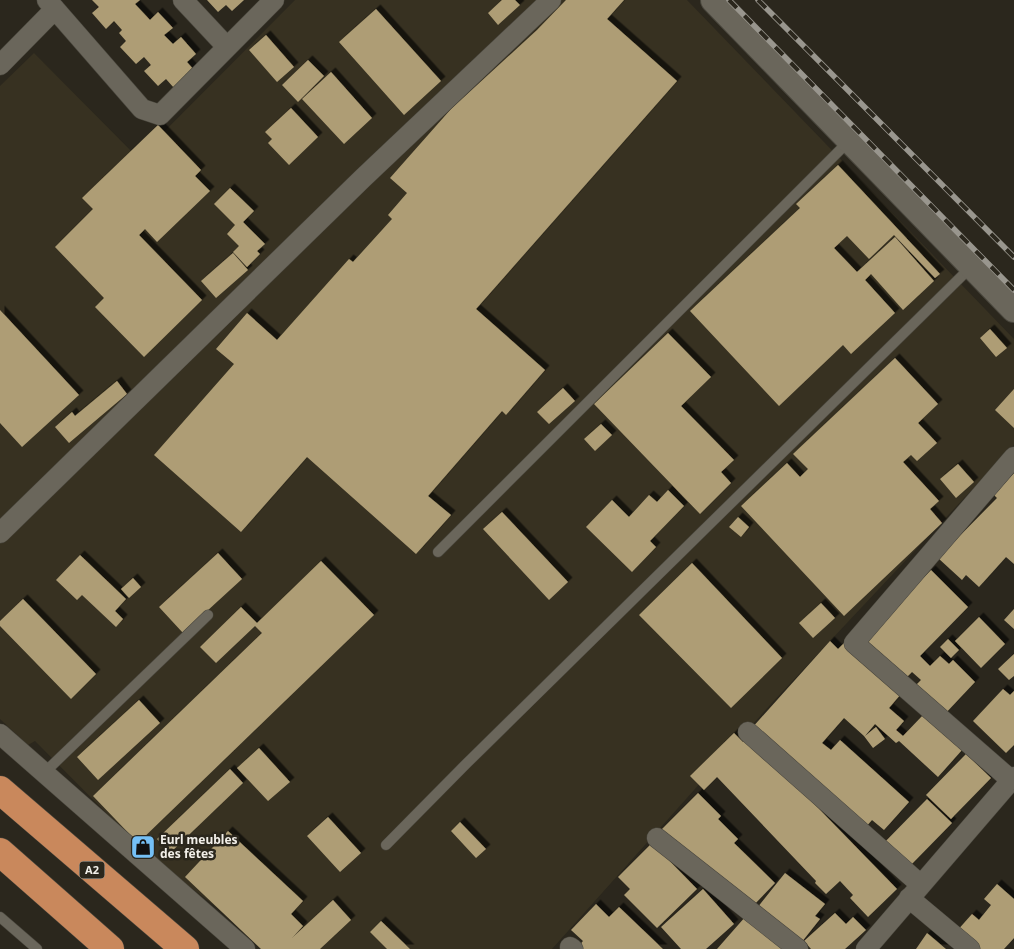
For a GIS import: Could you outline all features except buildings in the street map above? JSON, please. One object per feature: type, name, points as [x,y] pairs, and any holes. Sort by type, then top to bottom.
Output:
[{"type":"highway","name":"A2","points":[[0,790],[185,949]]},
{"type":"highway","points":[[0,852],[110,949]]},
{"type":"street","points":[[183,0],[227,47]]},
{"type":"street","points":[[0,65],[51,5],[142,109],[160,115],[274,0]]},
{"type":"street","points":[[0,534],[363,178],[551,0]]},
{"type":"street","points":[[714,0],[1014,309]]},
{"type":"street","points":[[866,949],[1012,778],[854,643],[1014,457]]},
{"type":"street","points":[[748,732],[915,892],[970,949]]},
{"type":"street","points":[[0,734],[43,774],[245,949]]},
{"type":"street","points":[[657,838],[798,949]]},
{"type":"lane","points":[[438,552],[850,140]]},
{"type":"lane","points":[[386,845],[972,266]]},
{"type":"lane","points":[[43,774],[208,615]]},
{"type":"lane","points":[[0,917],[37,949]]},
{"type":"shaded area","points":[[295,0],[687,0],[1014,339],[1014,445],[770,705],[552,949],[271,949],[146,853],[35,741],[28,745],[0,719],[0,86],[34,53],[138,158]]},
{"type":"railway","points":[[729,0],[1014,290]]},
{"type":"railway","points":[[758,0],[1014,257]]},
{"type":"place","name":"Eurl meubles des fêtes","points":[[143,847]]}]
